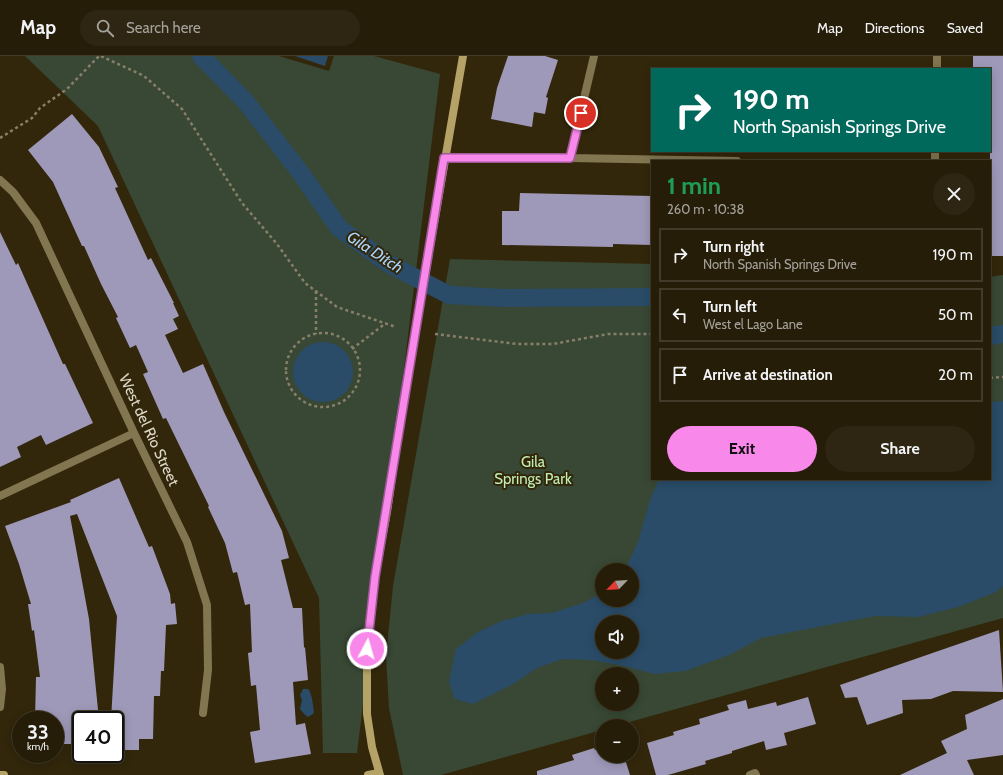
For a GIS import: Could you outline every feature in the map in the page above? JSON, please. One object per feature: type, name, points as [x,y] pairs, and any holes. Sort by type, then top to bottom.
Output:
[{"type":"street","points":[[368,775],[379,774],[372,747],[367,714],[367,649],[375,577],[387,512],[400,421],[444,158],[463,56]]},
{"type":"street","points":[[570,158],[594,56]]},
{"type":"street","points":[[937,56],[937,68]]},
{"type":"street","points":[[444,158],[681,160]]},
{"type":"street","name":"West del Rio Street","points":[[0,180],[12,192],[36,224],[187,542],[207,605],[208,670],[203,713]]},
{"type":"street","points":[[0,496],[134,433]]},
{"type":"street","points":[[0,667],[2,689],[0,707]]},
{"type":"street","points":[[0,774],[4,775]]},
{"type":"path","points":[[0,138],[32,118],[40,108],[67,89],[100,56],[144,76],[182,109],[242,203],[277,244],[306,283],[338,307],[371,320],[396,327]]},
{"type":"path","points":[[316,291],[316,334]]},
{"type":"path","points":[[352,349],[386,323]]},
{"type":"path","points":[[328,333],[340,337],[350,345],[356,356],[359,368],[358,380],[352,391],[344,400],[334,405],[322,407],[311,405],[301,400],[293,391],[288,381],[286,369],[288,356],[295,346],[304,338],[316,334],[328,333]]},
{"type":"path","points":[[435,334],[517,344],[553,344],[608,334],[651,334]]},
{"type":"path","points":[[991,378],[1003,377]]},
{"type":"green space","points":[[25,56],[279,56],[329,71],[334,56],[374,56],[440,74],[357,753],[323,753],[319,598],[98,126]]},
{"type":"green space","name":"Gila Springs Park","points":[[450,259],[651,264],[651,480],[991,480],[991,277],[1003,275],[1003,618],[639,719],[595,719],[595,732],[441,775],[403,775],[389,708],[386,657],[393,586]]},
{"type":"water","points":[[295,56],[328,56],[325,66]]},
{"type":"water","points":[[323,342],[335,344],[348,355],[351,360],[353,372],[351,384],[340,397],[335,400],[323,402],[311,400],[298,389],[295,384],[293,372],[295,360],[306,347],[311,344]]},
{"type":"water","points":[[1003,401],[1003,586],[996,592],[958,607],[918,617],[875,616],[761,638],[729,655],[685,671],[655,674],[639,670],[639,667],[628,667],[592,660],[562,659],[537,668],[513,684],[473,704],[455,699],[449,682],[456,649],[478,632],[502,621],[528,614],[552,613],[583,603],[595,597],[595,607],[639,607],[639,563],[628,563],[638,542],[650,500],[659,480],[991,480],[991,402]]},
{"type":"water","points":[[303,689],[308,689],[312,699],[314,712],[308,717],[300,709],[302,700],[300,695]]},
{"type":"building","points":[[508,56],[545,56],[558,60],[546,97],[548,98],[545,114],[534,112],[532,127],[491,119],[497,88]]},
{"type":"building","points":[[973,56],[1003,56],[1003,256],[991,256],[991,68],[973,68]]},
{"type":"building","points":[[72,114],[99,147],[118,187],[115,188],[148,260],[151,258],[174,303],[179,316],[173,319],[178,329],[165,335],[183,373],[203,364],[224,412],[282,531],[289,558],[281,560],[293,608],[302,608],[304,648],[305,647],[308,680],[293,682],[296,725],[305,723],[311,754],[255,763],[250,732],[260,730],[256,685],[251,686],[248,653],[252,652],[250,604],[245,605],[237,572],[233,573],[225,543],[208,507],[209,506],[166,418],[163,419],[143,374],[148,372],[136,345],[130,348],[116,318],[118,317],[84,246],[82,246],[53,182],[28,150]]},
{"type":"building","points":[[520,193],[651,196],[651,245],[613,244],[613,247],[502,245],[502,211],[519,211]]},
{"type":"building","points":[[0,232],[16,265],[18,263],[63,364],[65,364],[93,423],[46,445],[41,435],[17,447],[21,457],[0,467]]},
{"type":"building","points":[[119,478],[149,547],[152,546],[170,594],[171,604],[175,603],[177,624],[166,625],[164,671],[161,671],[160,696],[154,696],[153,739],[139,739],[139,750],[124,750],[124,711],[112,711],[117,616],[77,514],[70,516],[89,619],[98,711],[72,711],[72,744],[64,744],[64,711],[35,711],[36,677],[40,677],[34,630],[32,631],[28,604],[31,604],[19,564],[5,526],[71,502],[70,500]]},
{"type":"building","points":[[999,630],[1003,692],[953,691],[931,699],[902,700],[903,713],[867,725],[857,697],[845,698],[840,685]]},
{"type":"building","points":[[808,697],[816,724],[784,733],[787,745],[766,750],[764,741],[705,761],[706,764],[668,775],[656,775],[647,743],[674,735],[673,732],[700,724],[699,719],[729,710],[727,705],[746,700],[748,709],[776,702],[777,706]]},
{"type":"building","points":[[1003,699],[1003,755],[967,760],[974,775],[900,775],[947,753],[941,741],[967,729],[965,715]]},
{"type":"building","points":[[594,748],[595,763],[626,763],[630,775],[537,775],[537,771],[574,760],[572,755]]},
{"type":"waterway","name":"Gila Ditch","points":[[201,56],[246,102],[300,172],[339,228],[389,264],[449,295],[504,298],[651,297]]},
{"type":"waterway","name":"Gila Ditch","points":[[991,336],[1003,334]]},
{"type":"route","points":[[367,649],[375,577],[387,512],[400,421],[444,158],[570,158],[581,113]]}]
